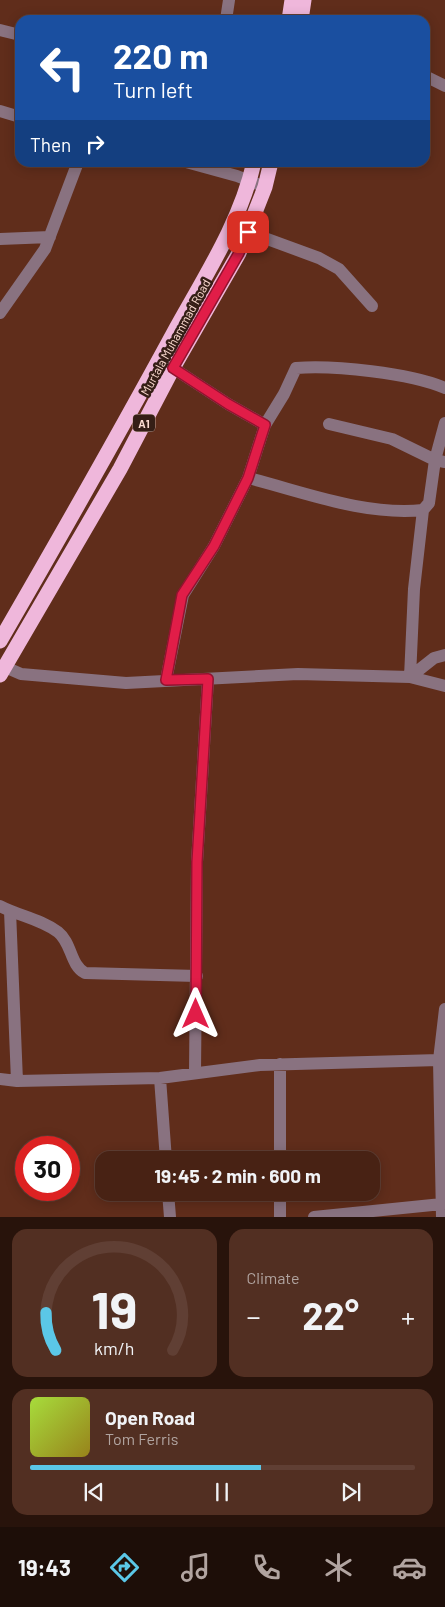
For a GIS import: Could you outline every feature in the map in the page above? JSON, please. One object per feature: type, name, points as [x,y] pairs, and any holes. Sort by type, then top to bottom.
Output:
[{"type":"highway","points":[[290,15],[292,0]]},
{"type":"highway","points":[[301,15],[304,0]]},
{"type":"highway","name":"Murtala Muhammad Road","points":[[0,641],[104,461],[222,246],[250,180],[253,167]]},
{"type":"highway","name":"Murtala Muhammad Road","points":[[2,671],[120,469],[173,368],[239,253],[265,187],[270,167]]},
{"type":"highway","points":[[104,461],[120,469]]},
{"type":"highway","points":[[38,576],[53,584]]},
{"type":"street","points":[[227,15],[229,0]]},
{"type":"street","points":[[0,30],[15,34]]},
{"type":"street","points":[[430,78],[445,86]]},
{"type":"street","points":[[0,111],[15,116]]},
{"type":"street","points":[[0,313],[45,249],[76,167]]},
{"type":"street","points":[[204,167],[250,180],[265,187]]},
{"type":"street","points":[[248,232],[320,258],[339,269],[372,306]]},
{"type":"street","points":[[0,239],[50,237]]},
{"type":"street","points":[[166,680],[182,595],[214,546],[248,478],[265,425],[284,394],[296,368],[330,367],[398,376],[417,379],[445,388]]},
{"type":"street","points":[[173,368],[228,404],[265,425]]},
{"type":"street","points":[[410,677],[414,598],[423,510],[429,503],[440,461],[445,423]]},
{"type":"street","points":[[329,424],[392,439],[440,461]]},
{"type":"street","points":[[248,478],[341,503],[399,512],[423,510]]},
{"type":"street","points":[[410,677],[434,658],[445,655]]},
{"type":"street","points":[[2,671],[126,683],[298,674],[410,677],[445,686]]},
{"type":"street","points":[[195,1073],[197,862],[208,679]]},
{"type":"street","points":[[17,1081],[5,909],[42,922],[58,931],[67,940],[78,969],[86,973],[196,976]]},
{"type":"street","points":[[442,1217],[439,1060],[445,1009]]},
{"type":"street","points":[[0,1079],[17,1081],[160,1078],[280,1064],[439,1060]]},
{"type":"street","points":[[280,1064],[280,1151]]},
{"type":"street","points":[[160,1078],[165,1151]]},
{"type":"street","points":[[169,1201],[170,1217]]},
{"type":"street","points":[[280,1201],[280,1217]]},
{"type":"street","points":[[314,1217],[442,1204]]},
{"type":"route","points":[[196,1014],[197,862],[208,679],[166,680],[182,595],[214,546],[248,478],[265,425],[228,404],[173,368],[239,253],[248,232]]}]
